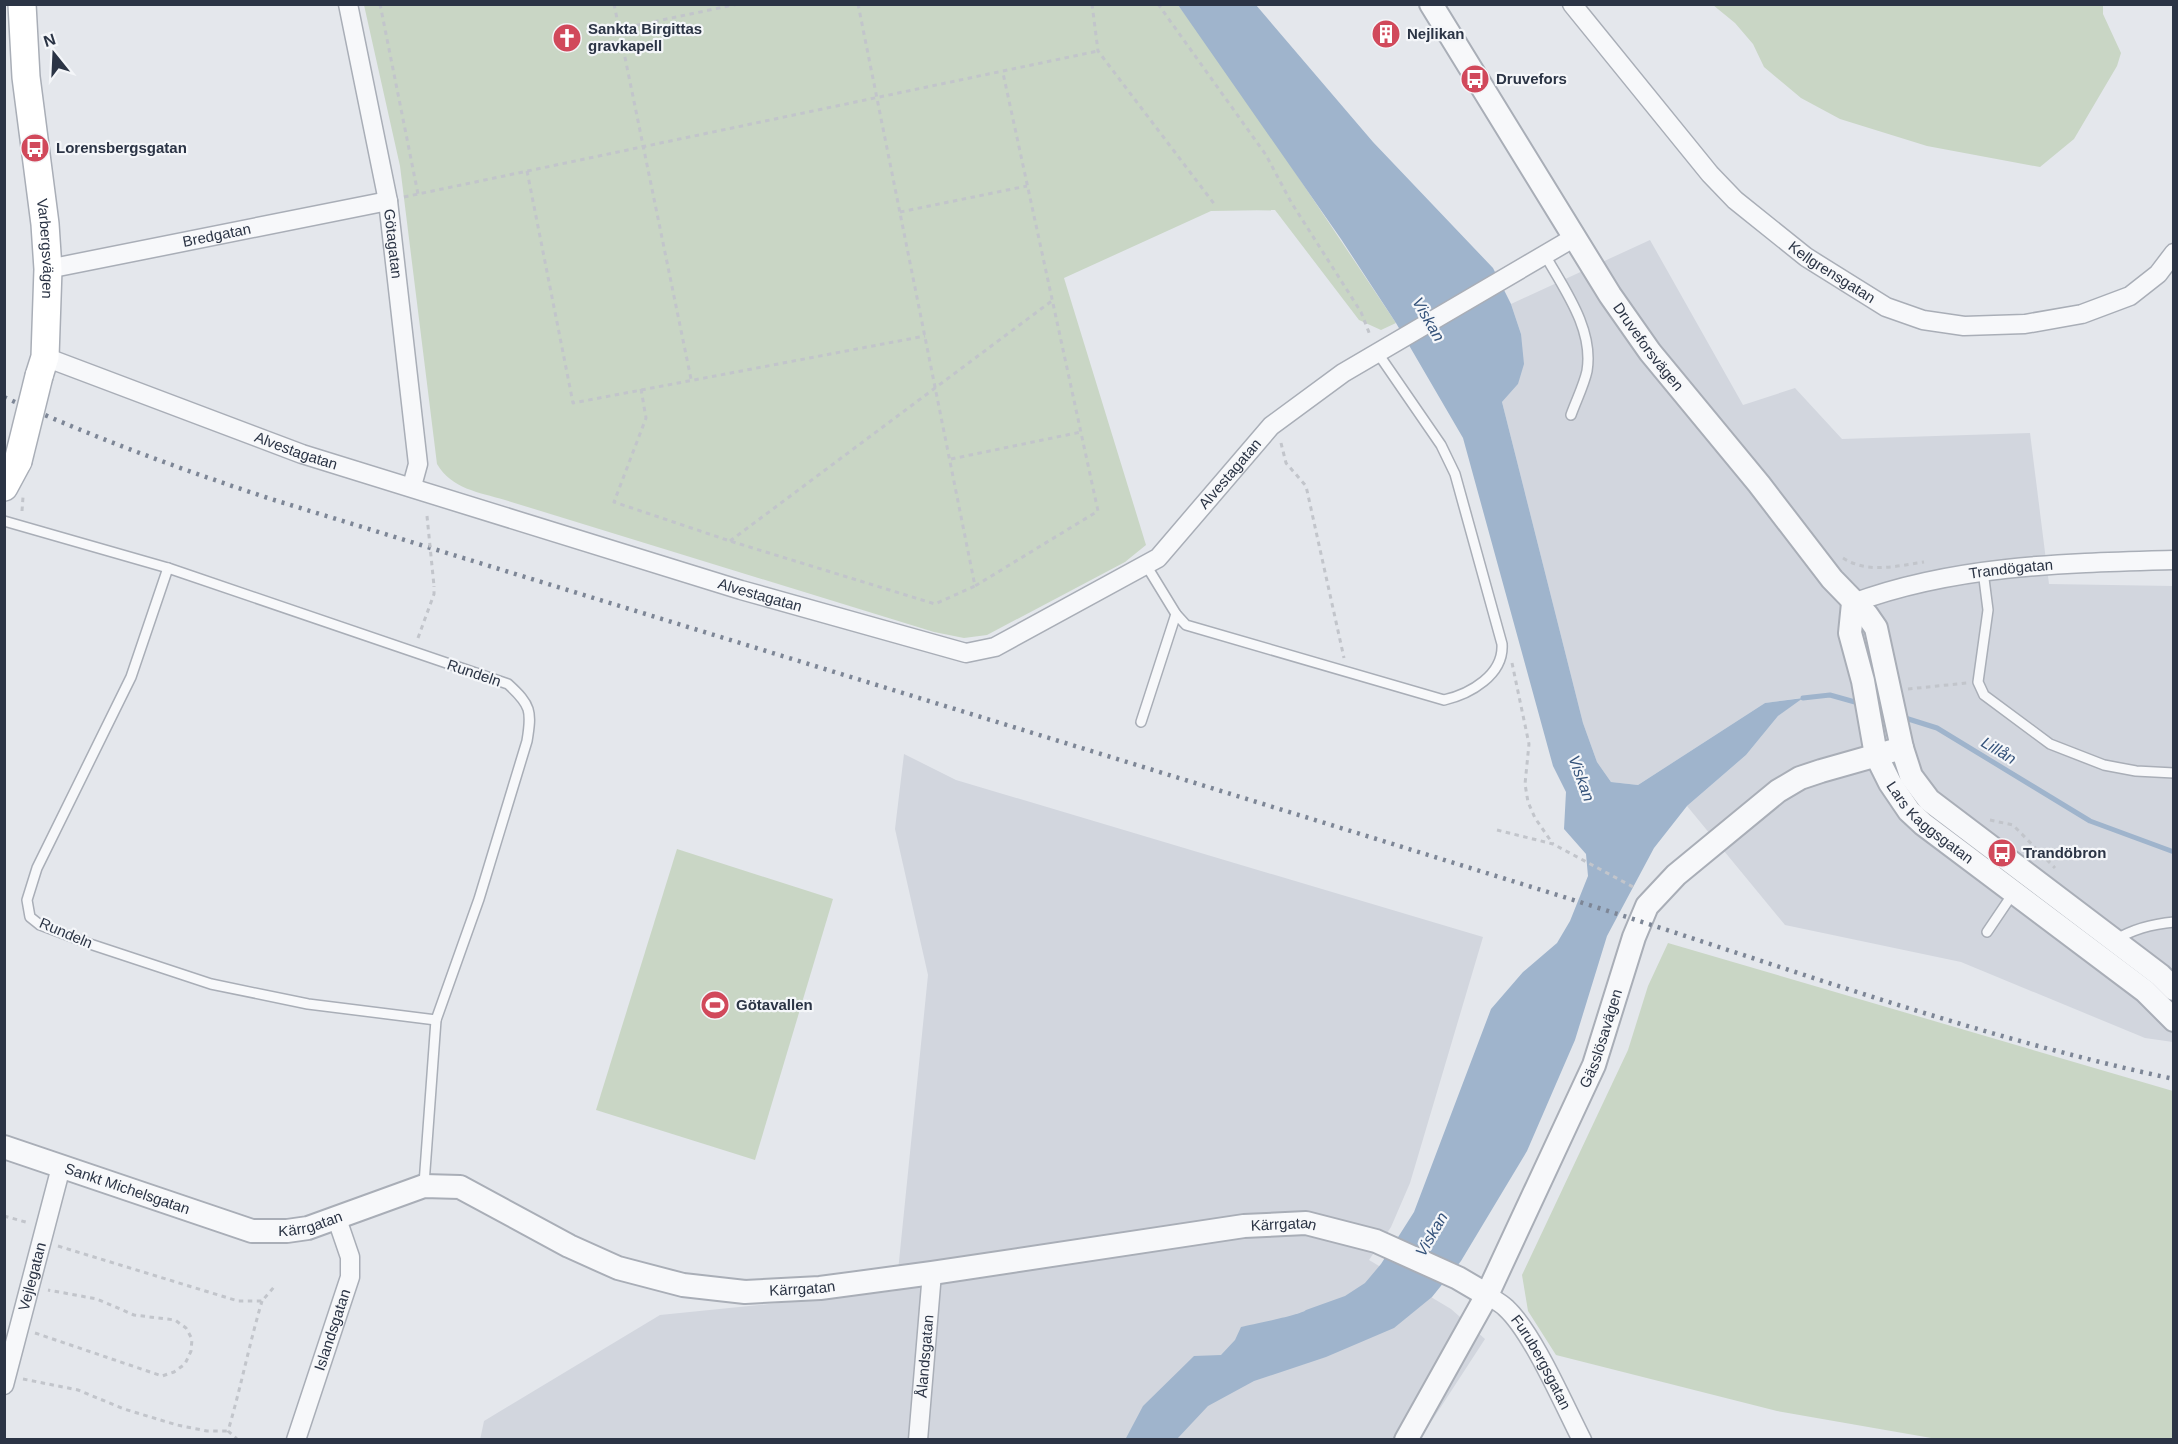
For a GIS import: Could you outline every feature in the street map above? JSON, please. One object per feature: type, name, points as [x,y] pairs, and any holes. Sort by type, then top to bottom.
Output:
[{"type":"main road","name":"Varbergsvägen","points":[[4,487],[18,461],[42,367],[48,269],[45,224],[26,77],[21,4]]},
{"type":"street","name":"Götagatan","points":[[348,4],[388,201],[418,464],[412,486]]},
{"type":"street","name":"Druveforsvägen","points":[[1431,4],[1610,295],[1650,352],[1853,603],[1867,615],[1876,628],[1900,739]]},
{"type":"street","name":"Kellgrensgatan","points":[[1572,4],[1710,174],[1735,200],[1806,257],[1886,307],[1923,320],[1964,326],[2025,324],[2082,314],[2130,296],[2158,274],[2174,254]]},
{"type":"street","name":"Bredgatan","points":[[48,269],[388,201]]},
{"type":"street","points":[[1545,255],[1575,237]]},
{"type":"street","name":"Alvestagatan","points":[[42,367],[302,454],[412,486],[741,590],[966,653],[995,647],[1146,566],[1170,545],[1271,426],[1343,373],[1545,255]]},
{"type":"street","name":"Trandögatan","points":[[1853,603],[1915,583],[1983,571],[2174,560]]},
{"type":"street","name":"Lars Kaggsgatan","points":[[1853,603],[1850,633],[1863,681],[1876,755],[1881,768],[1909,811],[2145,992],[2174,1020]]},
{"type":"street","name":"Lars Kaggsgatan","points":[[1900,739],[1911,776],[1929,800],[2002,853],[2113,941],[2160,975],[2174,989]]},
{"type":"street","name":"Gässlösavägen","points":[[1406,1440],[1487,1295],[1594,1065],[1634,936],[1647,906],[1676,875],[1778,791],[1800,778],[1876,755],[1900,739]]},
{"type":"street","name":"Sankt Michelsgatan","points":[[4,1147],[252,1231]]},
{"type":"street","name":"Vejlegatan","points":[[6,1380],[61,1167]]},
{"type":"street","name":"Kärrgatan","points":[[252,1231],[287,1231],[337,1219],[424,1186],[460,1187],[569,1246],[618,1268],[683,1285],[745,1292],[820,1288],[1244,1226],[1306,1223],[1376,1241],[1458,1278],[1487,1295]]},
{"type":"street","name":"Islandsgatan","points":[[296,1440],[350,1277],[350,1257],[337,1219]]},
{"type":"street","name":"Ålandsgatan","points":[[918,1440],[932,1273]]},
{"type":"street","name":"Furubergsgatan","points":[[1487,1295],[1505,1306],[1514,1316],[1534,1348],[1582,1440]]},
{"type":"lane","points":[[1545,255],[1572,300],[1585,338],[1587,370],[1571,415]]},
{"type":"lane","points":[[1146,566],[1176,614],[1186,625],[1444,700],[1459,697],[1476,688],[1500,664],[1503,655],[1455,474],[1442,445],[1377,352]]},
{"type":"lane","name":"Rundeln","points":[[4,521],[168,568],[508,684],[525,700],[531,716],[527,741],[479,899],[436,1020],[424,1186]]},
{"type":"lane","name":"Rundeln","points":[[168,568],[130,677],[37,868],[27,900],[30,917],[40,925],[93,945],[211,984],[308,1004],[436,1020]]},
{"type":"lane","points":[[1983,571],[1988,610],[1978,682],[1984,695],[2050,744],[2104,765],[2136,771],[2174,773]]},
{"type":"lane","points":[[1141,722],[1176,614]]},
{"type":"lane","points":[[1987,932],[2014,892]]},
{"type":"lane","points":[[2113,941],[2128,932],[2156,923],[2174,922]]},
{"type":"path","points":[[380,4],[418,194]]},
{"type":"path","points":[[614,4],[691,379]]},
{"type":"path","points":[[619,29],[738,4]]},
{"type":"path","points":[[858,4],[975,586]]},
{"type":"path","points":[[1092,4],[1098,51],[1215,205]]},
{"type":"path","points":[[1158,4],[1266,155],[1291,202],[1361,312],[1377,352]]},
{"type":"path","points":[[388,201],[1003,73],[1098,51]]},
{"type":"path","points":[[641,389],[646,418],[614,502],[730,541],[935,604],[975,586],[1098,511],[1003,73]]},
{"type":"path","points":[[527,171],[573,403],[925,336]]},
{"type":"path","points":[[900,212],[1027,186]]},
{"type":"path","points":[[730,541],[1053,300]]},
{"type":"path","points":[[1271,426],[1280,436],[1286,463],[1306,486],[1347,672]]},
{"type":"path","points":[[951,459],[1082,432]]},
{"type":"path","points":[[413,652],[434,594],[427,516]]},
{"type":"path","points":[[1838,554],[1851,563],[1873,569],[1933,561]]},
{"type":"path","points":[[1503,655],[1512,664],[1529,744],[1525,784],[1528,802],[1538,824],[1553,844]]},
{"type":"path","points":[[1903,689],[1978,682]]},
{"type":"path","points":[[1497,830],[1553,844],[1642,892]]},
{"type":"path","points":[[4,1216],[43,1234],[238,1301],[262,1301]]},
{"type":"path","points":[[19,1327],[162,1376],[174,1372],[185,1364],[192,1351],[192,1339],[186,1328],[175,1320],[134,1315],[97,1299],[30,1284]]},
{"type":"path","points":[[228,1431],[248,1363],[248,1350],[262,1301],[274,1287]]},
{"type":"path","points":[[6,1380],[78,1390],[124,1409],[177,1425],[207,1431],[228,1431],[238,1440]]},
{"type":"shaded area","points":[[1650,240],[1743,405],[1795,388],[1842,439],[2030,433],[2049,584],[2173,586],[2173,1042],[2145,1038],[1961,962],[1785,925],[1687,806],[1746,755],[1778,716],[1801,698],[1765,703],[1638,785],[1611,782],[1597,762],[1583,723],[1502,402],[1518,384],[1521,334],[1511,304]]},
{"type":"shaded area","points":[[904,754],[956,780],[1483,937],[1410,1183],[1391,1227],[1369,1260],[1451,1309],[1485,1339],[1420,1439],[480,1440],[484,1421],[660,1315],[896,1291],[928,975],[895,829]]},
{"type":"green space","points":[[364,5],[1178,5],[1228,72],[1396,323],[1381,330],[1359,320],[1275,210],[1211,211],[1064,278],[1146,545],[1125,562],[987,635],[964,638],[934,632],[476,492],[450,479],[437,464],[400,166]]},
{"type":"green space","points":[[1713,5],[2103,5],[2103,14],[2121,53],[2117,66],[2074,139],[2040,167],[1927,146],[1840,119],[1801,98],[1764,67],[1753,44],[1735,23]]},
{"type":"green space","name":"Götavallen","points":[[677,849],[833,899],[755,1160],[596,1110]]},
{"type":"green space","points":[[1668,943],[2173,1091],[2173,1439],[1937,1439],[1777,1411],[1556,1355],[1528,1311],[1522,1275],[1628,1050],[1648,986]]},
{"type":"water","name":"Viskan","points":[[1178,5],[1256,5],[1373,142],[1493,268],[1511,304],[1521,334],[1524,364],[1518,384],[1502,402],[1583,723],[1597,762],[1611,782],[1638,785],[1765,703],[1803,698],[1778,716],[1746,755],[1687,806],[1654,848],[1607,936],[1575,1040],[1527,1151],[1461,1261],[1432,1297],[1394,1328],[1326,1357],[1254,1381],[1208,1406],[1177,1439],[1125,1440],[1143,1406],[1194,1356],[1221,1355],[1235,1340],[1241,1327],[1295,1314],[1345,1296],[1365,1283],[1381,1264],[1414,1212],[1491,1009],[1523,972],[1557,943],[1570,921],[1588,876],[1586,854],[1564,829],[1566,792],[1553,766],[1463,438],[1396,323],[1341,239]]},
{"type":"waterway","name":"Lillån","points":[[1803,698],[1830,695],[1862,704]]},
{"type":"waterway","name":"Lillån","points":[[1902,717],[1937,728],[2090,821],[2174,852]]},
{"type":"railway","points":[[4,397],[136,452],[271,499],[1551,893],[1938,1017],[2095,1061],[2174,1079]]},
{"type":"place","name":"Nejlikan","points":[[1386,34]]},
{"type":"place","name":"Sankta Birgittas gravkapell","points":[[567,38]]},
{"type":"place","name":"Druvefors","points":[[1475,79]]},
{"type":"place","name":"Lorensbergsgatan","points":[[35,148]]},
{"type":"place","name":"Trandöbron","points":[[2002,853]]},
{"type":"place","name":"Götavallen","points":[[715,1005]]}]
